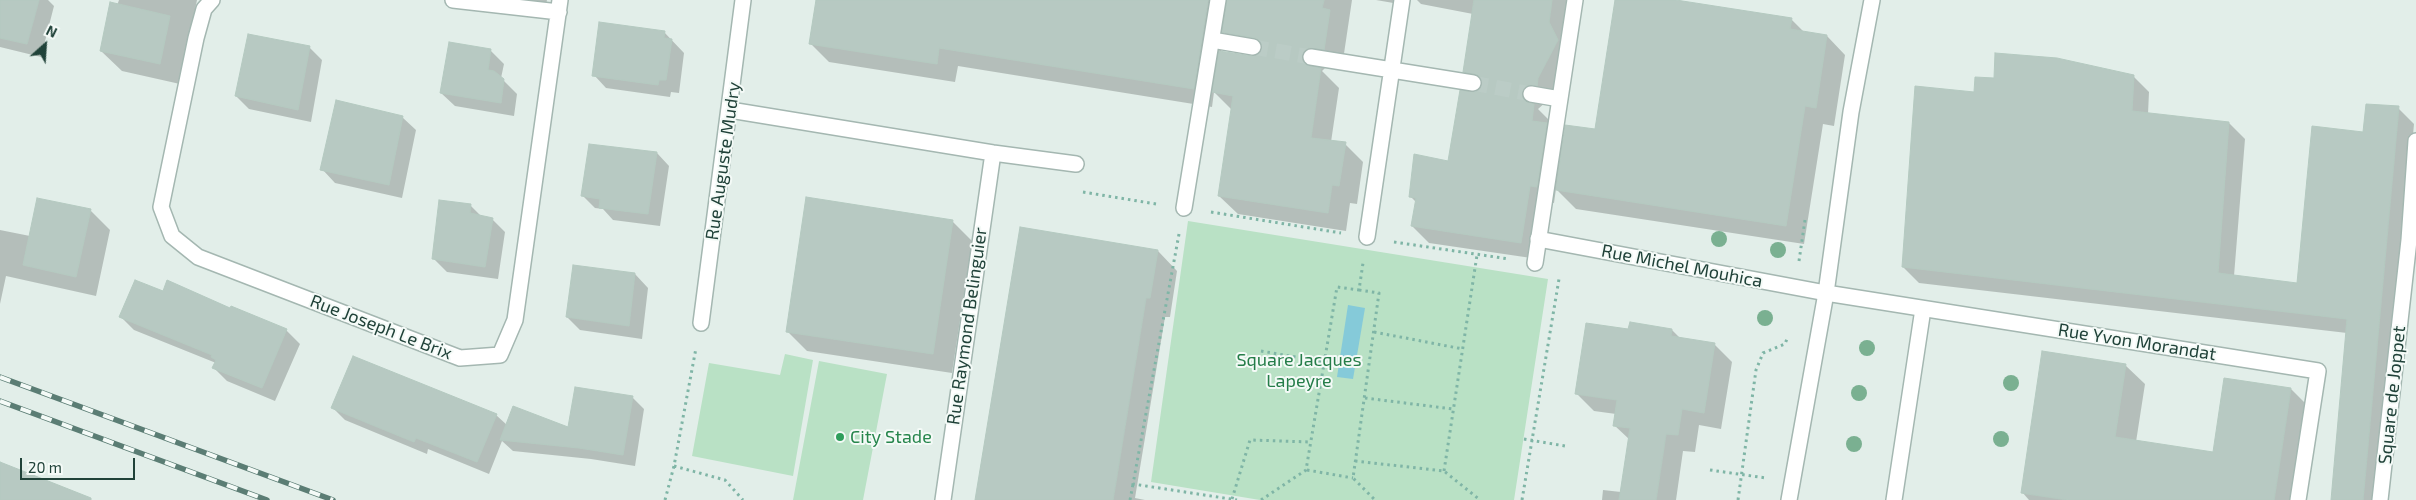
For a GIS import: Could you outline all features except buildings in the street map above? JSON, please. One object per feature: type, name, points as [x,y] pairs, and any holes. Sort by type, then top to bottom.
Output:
[{"type":"street","name":"Rue Joseph Le Brix","points":[[212,0],[204,9],[196,38],[161,207],[172,236],[198,257],[460,358],[500,356],[515,320],[559,6],[453,0]]},
{"type":"street","name":"Rue Auguste Mudry","points":[[701,323],[743,0]]},
{"type":"street","points":[[1184,208],[1218,0]]},
{"type":"street","points":[[1367,237],[1402,0]]},
{"type":"street","points":[[1534,263],[1574,0]]},
{"type":"street","points":[[1788,500],[1826,293],[1851,112],[1872,0]]},
{"type":"street","points":[[1212,40],[1253,47]]},
{"type":"street","points":[[1311,57],[1473,83]]},
{"type":"street","points":[[1531,94],[1560,99]]},
{"type":"street","points":[[730,110],[993,153],[1076,164]]},
{"type":"street","name":"Square de Joppet","points":[[2380,500],[2409,240],[2416,141]]},
{"type":"street","name":"Rue Raymond Belinguier","points":[[943,500],[993,153]]},
{"type":"street","name":"Rue Michel Mouhica","points":[[1538,238],[1826,293]]},
{"type":"street","name":"Rue Yvon Morandat","points":[[1826,293],[2318,371],[2298,500]]},
{"type":"street","points":[[1894,500],[1923,309]]},
{"type":"path","points":[[1077,191],[1560,267],[1522,500]]},
{"type":"path","points":[[1130,500],[1184,208]]},
{"type":"path","points":[[1738,500],[1756,370],[1764,353],[1785,344],[1790,329],[1794,286],[1807,211]]},
{"type":"path","points":[[1359,290],[1367,237]]},
{"type":"path","points":[[1444,471],[1477,255]]},
{"type":"path","points":[[1306,470],[1337,287],[1380,293],[1353,478]]},
{"type":"path","points":[[665,500],[674,466],[701,323]]},
{"type":"path","points":[[1374,332],[1463,349]]},
{"type":"path","points":[[1261,352],[1324,362]]},
{"type":"path","points":[[1364,398],[1453,409]]},
{"type":"path","points":[[1524,439],[1565,446]]},
{"type":"path","points":[[1232,499],[1250,440],[1311,442]]},
{"type":"path","points":[[1355,461],[1444,471],[1480,500]]},
{"type":"path","points":[[674,466],[725,480],[742,500]]},
{"type":"path","points":[[1261,500],[1306,470],[1353,478],[1375,500]]},
{"type":"path","points":[[1710,470],[1742,475]]},
{"type":"path","points":[[1133,484],[1237,500]]},
{"type":"green space","name":"Square Jacques Lapeyre","points":[[1188,221],[1548,279],[1514,500],[1260,500],[1151,482]]},
{"type":"green space","points":[[785,354],[813,360],[793,476],[692,456],[709,363],[780,375]]},
{"type":"green space","name":"City Stade","points":[[819,361],[887,374],[863,500],[793,500]]},
{"type":"water","points":[[1348,305],[1365,308],[1353,379],[1337,377]]},
{"type":"tunnel","points":[[1253,47],[1311,57]]},
{"type":"tunnel","points":[[1473,83],[1531,94]]},
{"type":"railway","points":[[0,377],[333,500]]},
{"type":"railway","points":[[0,401],[267,500]]},
{"type":"place","name":"City Stade","points":[[840,437]]}]
